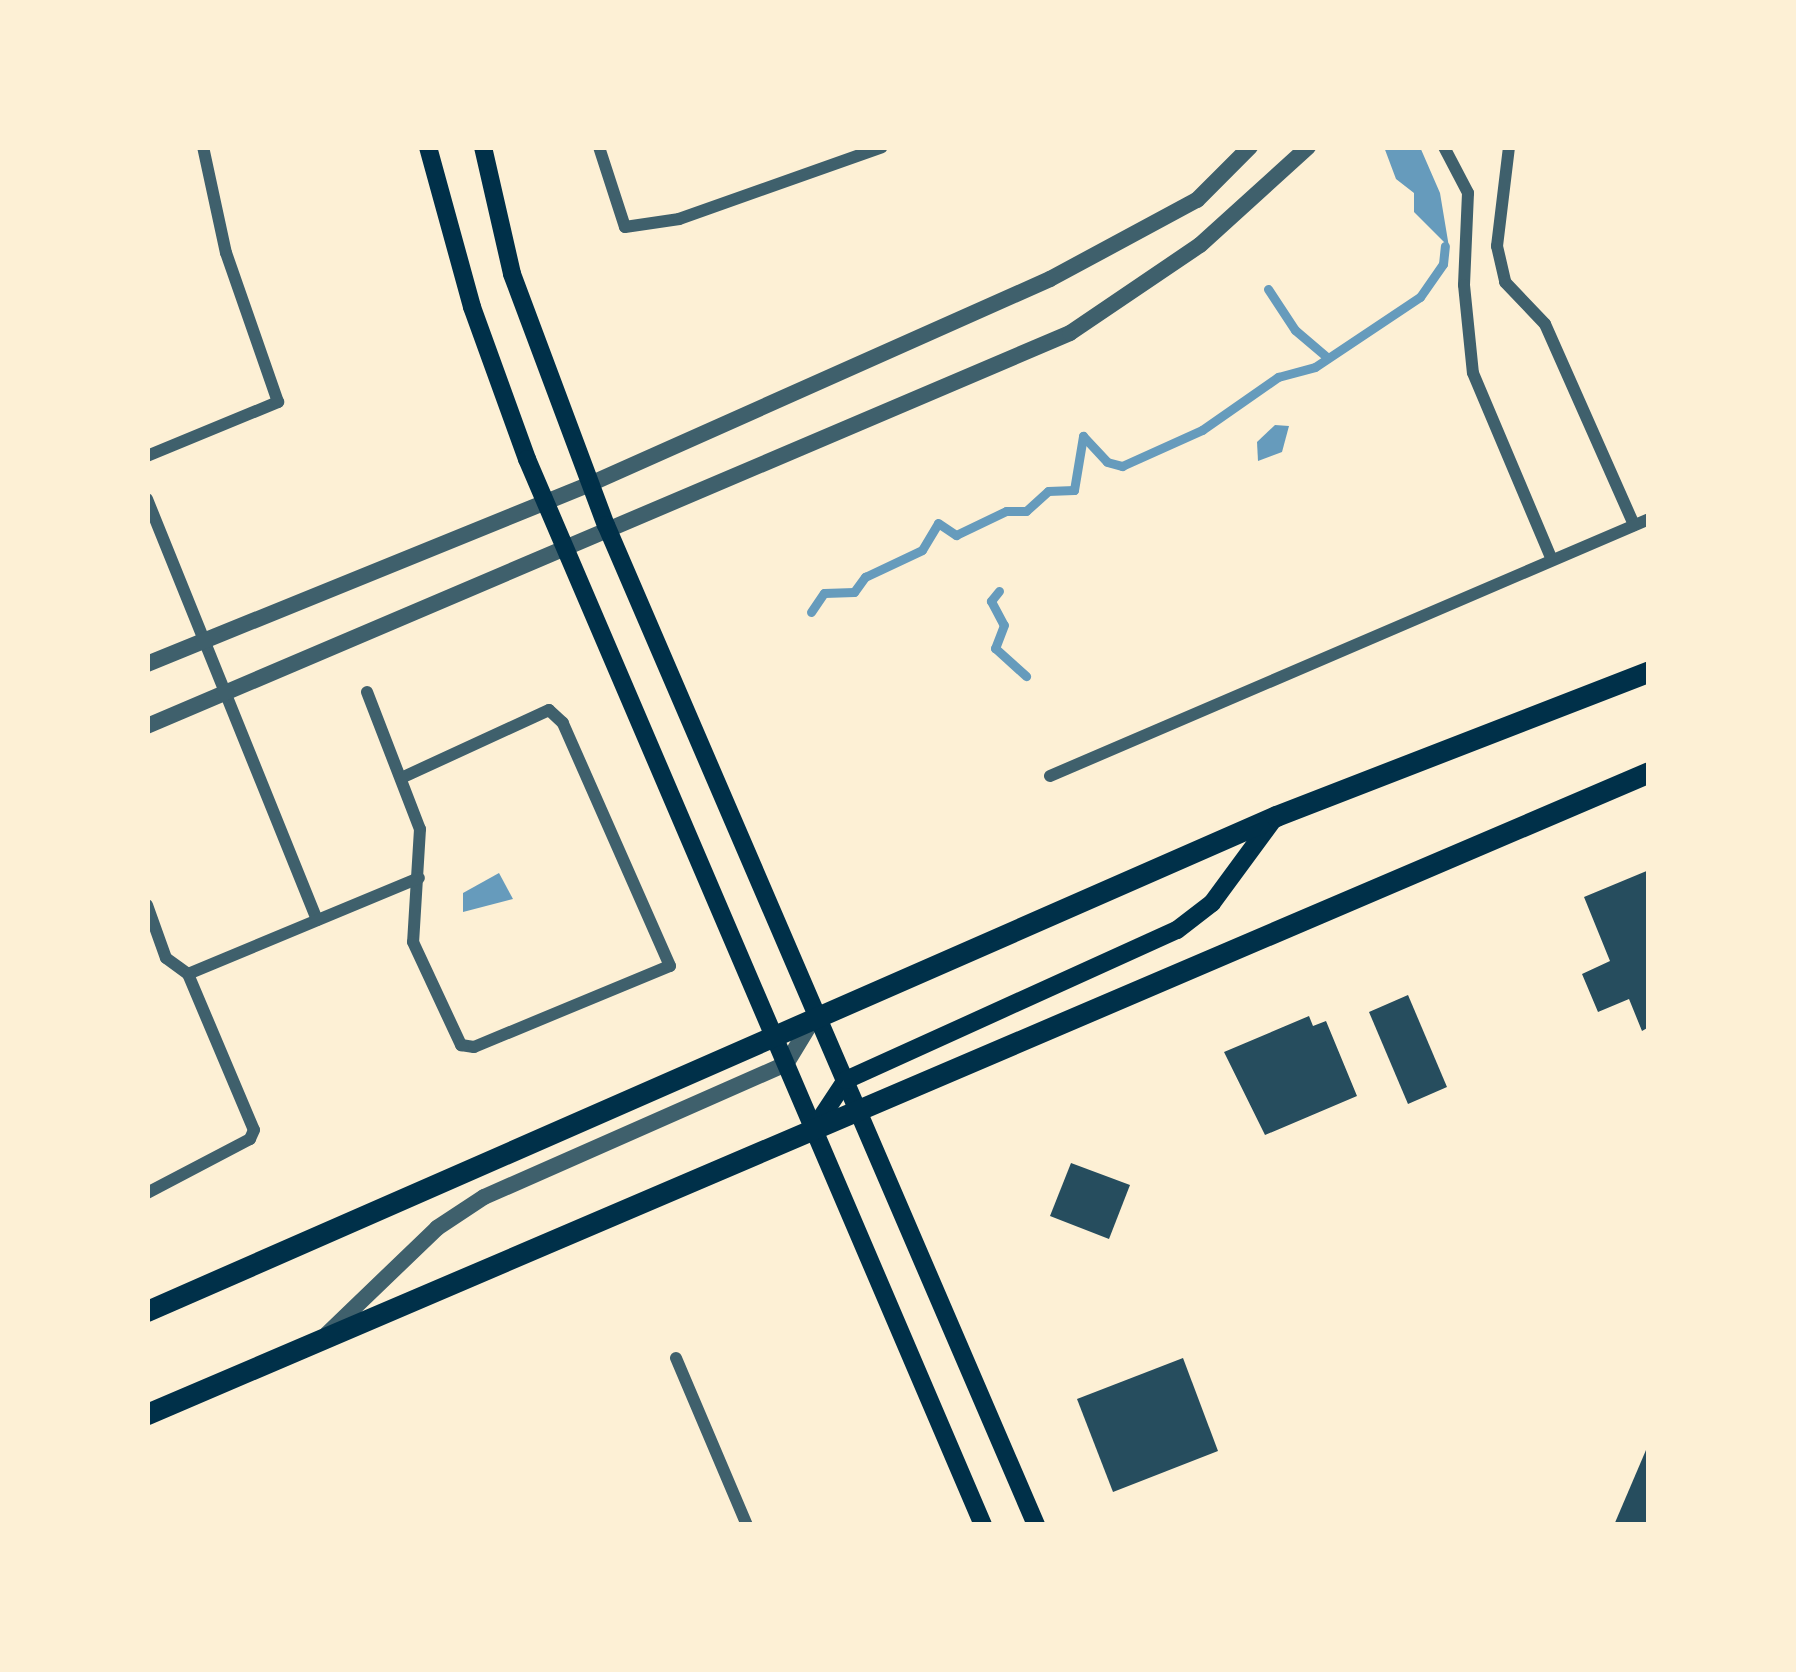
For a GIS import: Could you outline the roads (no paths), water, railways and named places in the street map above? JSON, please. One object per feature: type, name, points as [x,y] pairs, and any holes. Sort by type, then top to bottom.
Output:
[{"type":"main road","points":[[428,147],[472,307],[544,503],[983,1525]]},
{"type":"main road","points":[[483,147],[512,274],[590,484],[1036,1525]]},
{"type":"main road","points":[[147,1311],[817,1013],[1276,816],[1649,671]]},
{"type":"main road","points":[[147,1414],[1649,772]]},
{"type":"main road","points":[[813,1130],[845,1080],[1177,930],[1212,903],[1276,816]]},
{"type":"street","points":[[147,456],[278,402],[226,253],[203,147]]},
{"type":"street","points":[[599,147],[625,227],[679,219],[881,147]]},
{"type":"street","points":[[147,664],[590,484],[1050,279],[1197,200],[1250,147]]},
{"type":"street","points":[[147,726],[561,544],[1070,333],[1201,245],[1308,147]]},
{"type":"street","points":[[1444,147],[1468,194],[1464,285],[1473,374],[1552,560]]},
{"type":"street","points":[[1509,147],[1497,246],[1505,282],[1545,324],[1634,525]]},
{"type":"street","points":[[147,499],[317,920]]},
{"type":"street","points":[[1050,776],[1649,519]]},
{"type":"street","points":[[367,692],[420,829],[413,942],[461,1046],[474,1047],[670,966],[563,723],[549,710],[401,778]]},
{"type":"street","points":[[188,974],[419,878]]},
{"type":"street","points":[[147,905],[166,958],[188,974],[254,1130],[250,1139],[147,1192]]},
{"type":"street","points":[[318,1343],[437,1228],[484,1197],[786,1064],[817,1013]]},
{"type":"street","points":[[676,1358],[747,1525]]},
{"type":"water","points":[[1384,147],[1420,147],[1440,193],[1449,247],[1414,212],[1414,193],[1396,179]]},
{"type":"water","points":[[1275,425],[1289,426],[1282,452],[1258,461],[1257,442]]},
{"type":"water","points":[[499,873],[513,899],[463,912],[463,893]]},
{"type":"waterway","points":[[811,612],[824,593],[854,592],[865,577],[922,550],[938,523],[956,535],[1006,511],[1026,511],[1048,491],[1074,490],[1083,436],[1107,462],[1122,466],[1202,430],[1278,377],[1315,367],[1420,297],[1443,264],[1445,246]]},
{"type":"waterway","points":[[1268,289],[1295,330],[1328,358]]},
{"type":"waterway","points":[[999,591],[991,601],[1004,625],[995,648],[1026,676]]}]
